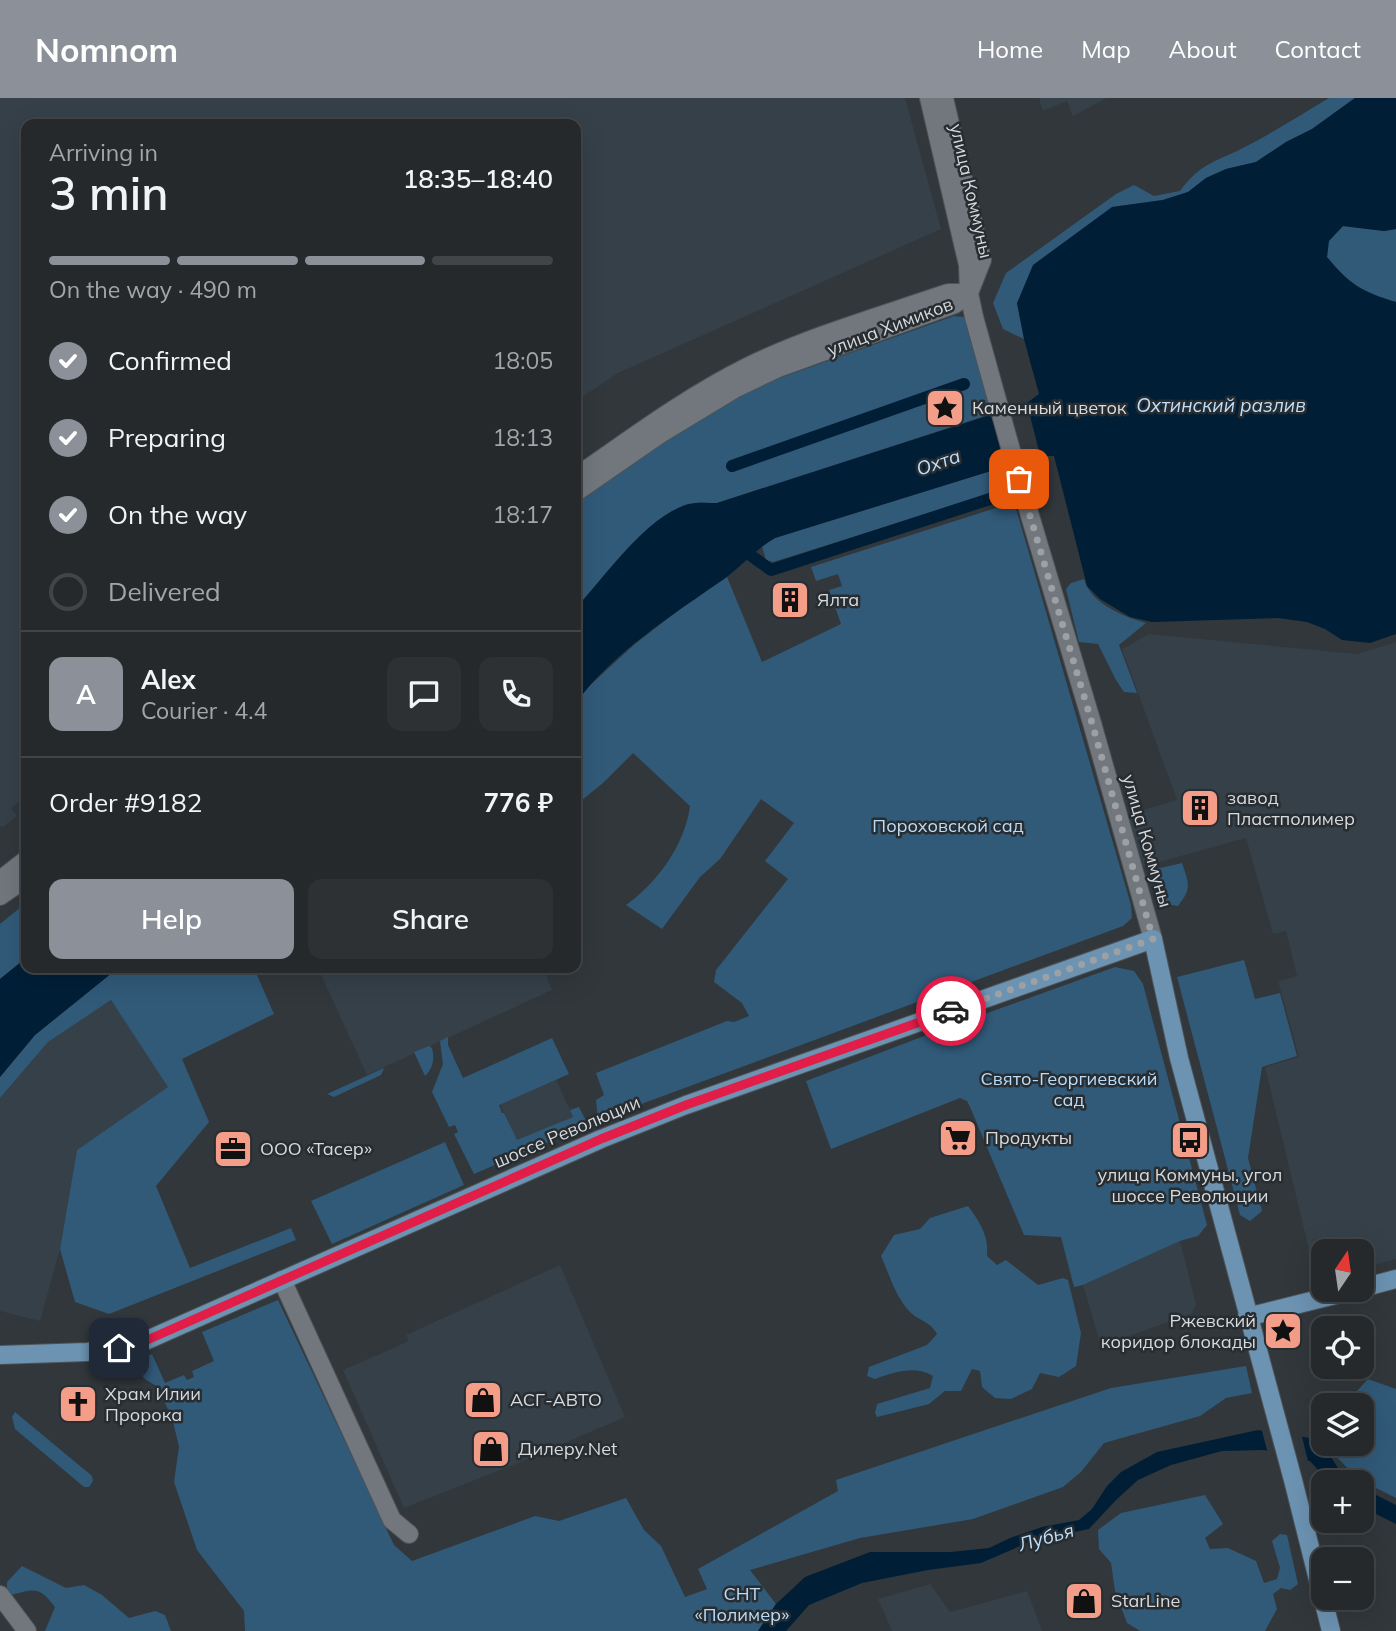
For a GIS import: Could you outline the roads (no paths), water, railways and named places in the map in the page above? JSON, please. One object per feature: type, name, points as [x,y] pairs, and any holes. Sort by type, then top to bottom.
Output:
[{"type":"main road","name":"шоссе Революции","points":[[0,1355],[87,1352],[145,1341],[591,1143],[674,1110],[1153,939]]},
{"type":"main road","name":"улица Коммуны","points":[[1153,939],[1179,1058],[1247,1317],[1273,1404],[1331,1631]]},
{"type":"main road","points":[[1374,1285],[1396,1279]]},
{"type":"main road","points":[[1247,1317],[1311,1301]]},
{"type":"street","name":"улица Коммуны","points":[[929,98],[968,265],[969,293],[1018,475],[1153,939]]},
{"type":"street","name":"улица Коммуны","points":[[944,98],[982,260],[969,293]]},
{"type":"street","name":"улица Химиков","points":[[581,474],[694,396],[770,356],[948,293],[969,293]]},
{"type":"street","name":"улица Химиков","points":[[581,489],[660,434],[736,388],[778,368],[955,304],[969,293]]},
{"type":"street","points":[[0,880],[21,864]]},
{"type":"street","points":[[0,896],[21,881]]},
{"type":"street","points":[[282,1280],[392,1520],[409,1534]]},
{"type":"street","points":[[0,1595],[27,1631]]},
{"type":"water","name":"Охтинский разлив","points":[[1355,98],[1396,98],[1396,229],[1384,231],[1343,226],[1329,241],[1327,257],[1357,286],[1396,302],[1396,634],[1370,643],[1342,640],[1307,622],[1278,618],[1152,622],[1130,617],[1100,599],[1087,586],[1054,456],[1039,456],[775,538],[625,651],[581,697],[581,602],[628,548],[658,521],[673,510],[689,504],[717,503],[1027,403],[1039,394],[1017,303],[1033,265],[1112,207],[1163,200],[1188,192],[1206,178],[1226,169],[1256,162],[1312,129]]},
{"type":"water","points":[[21,962],[21,973],[112,973],[35,1035],[0,1077],[0,979]]},
{"type":"water","name":"Лубья","points":[[1258,1430],[1310,1438],[1311,1456],[1330,1456],[1339,1470],[1318,1470],[1310,1461],[1264,1450],[1222,1451],[1171,1465],[1138,1480],[1089,1529],[1034,1540],[981,1563],[862,1583],[809,1605],[786,1631],[758,1631],[776,1604],[805,1577],[870,1552],[951,1552],[989,1548],[1042,1527],[1079,1520],[1092,1509],[1107,1486],[1121,1472],[1157,1452]]},
{"type":"water","points":[[1374,1494],[1396,1505],[1396,1524],[1374,1513]]},
{"type":"waterway","points":[[732,466],[964,384]]},
{"type":"waterway","points":[[739,547],[771,570],[996,497]]},
{"type":"place","name":"Каменный цветок","points":[[945,408]]},
{"type":"place","name":"Ялта","points":[[790,600]]},
{"type":"place","name":"завод Пластполимер","points":[[1200,808]]},
{"type":"place","name":"Продукты","points":[[958,1138]]},
{"type":"place","name":"улица Коммуны, угол шоссе Революции","points":[[1190,1140]]},
{"type":"place","name":"ООО «Тасер»","points":[[233,1149]]},
{"type":"place","name":"Ржевский коридор блокады","points":[[1283,1331]]},
{"type":"place","name":"АСГ-АВТО","points":[[483,1400]]},
{"type":"place","name":"Храм Илии Пророка","points":[[78,1404]]},
{"type":"place","name":"Дилеру.Net","points":[[491,1449]]},
{"type":"place","name":"StarLine","points":[[1084,1601]]},
{"type":"water label","name":"Охта","points":[[938,462]]},
{"type":"park label","name":"Пороховской сад","points":[[948,826]]},
{"type":"park label","name":"Свято-Георгиевский сад","points":[[1069,1089]]},
{"type":"park label","name":"СНТ «Полимер»","points":[[742,1604]]}]
